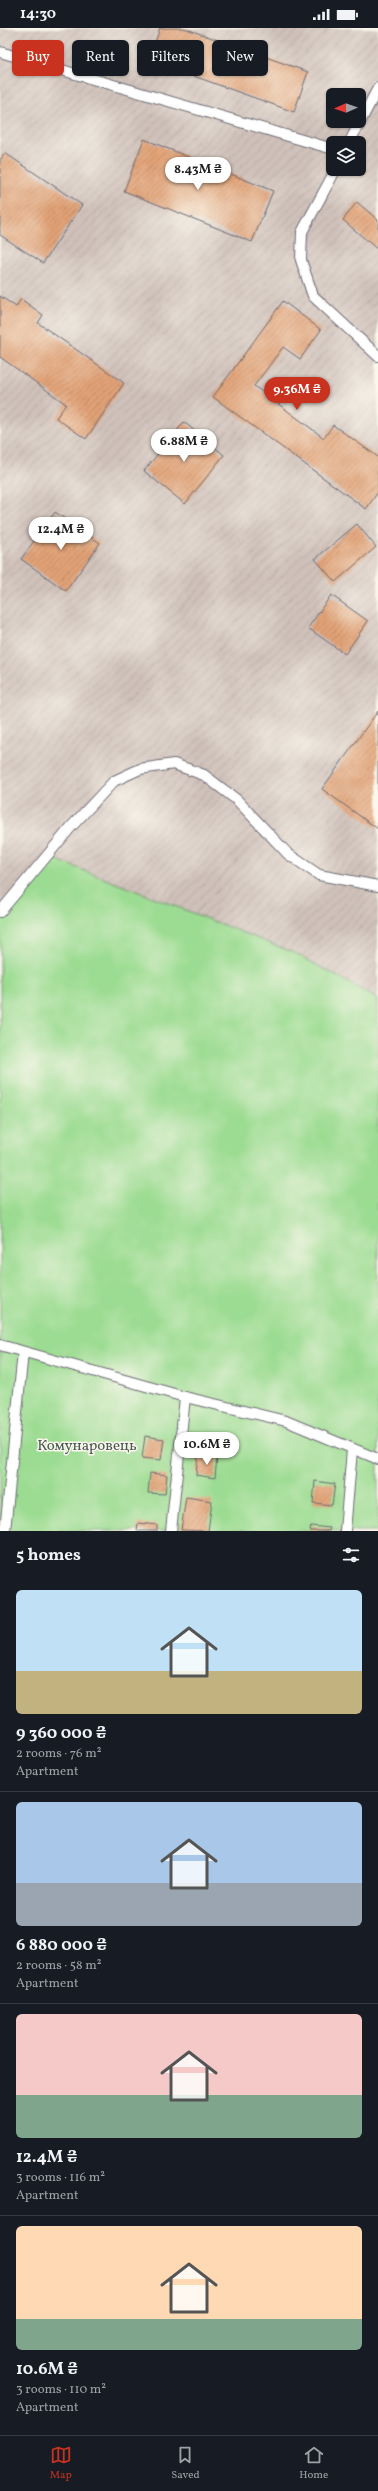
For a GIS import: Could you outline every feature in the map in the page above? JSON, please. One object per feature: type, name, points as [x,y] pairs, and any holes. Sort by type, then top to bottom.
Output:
[{"type":"lane","points":[[0,52],[326,148]]},
{"type":"lane","points":[[354,136],[378,88]]},
{"type":"lane","points":[[332,176],[302,232],[301,260],[314,296],[378,356]]},
{"type":"lane","points":[[0,912],[71,827],[114,781],[140,769],[174,764],[204,774],[238,800],[288,854],[319,875],[378,886]]},
{"type":"lane","points":[[0,1345],[186,1397],[286,1421],[352,1450],[378,1459]]},
{"type":"lane","points":[[5,1531],[23,1352]]},
{"type":"lane","points":[[171,1531],[186,1397]]},
{"type":"lane","points":[[345,1531],[352,1450]]},
{"type":"shaded area","points":[[0,28],[378,28],[378,999],[295,953],[0,912]]},
{"type":"green space","name":"Комунаровець","points":[[47,856],[295,953],[378,999],[378,1531],[0,1531],[0,912]]},
{"type":"building","points":[[160,28],[184,28],[218,40],[212,40],[212,76],[268,76],[268,58],[308,72],[294,112],[194,76],[204,76],[204,40],[156,40]]},
{"type":"building","points":[[144,139],[273,191],[252,242],[124,191]]},
{"type":"building","points":[[5,153],[82,205],[43,263],[0,235],[0,160]]},
{"type":"building","points":[[357,202],[378,220],[378,250],[343,220]]},
{"type":"building","points":[[0,296],[16,307],[21,299],[43,315],[38,323],[124,383],[86,439],[56,418],[66,404],[0,357]]},
{"type":"building","points":[[283,301],[321,330],[300,359],[283,347],[254,386],[324,438],[333,425],[378,457],[378,492],[366,509],[213,397]]},
{"type":"building","points":[[184,422],[224,455],[185,504],[144,471]]},
{"type":"building","points":[[55,512],[100,543],[66,591],[21,559]]},
{"type":"building","points":[[357,524],[376,547],[335,582],[315,559]]},
{"type":"building","points":[[331,595],[368,621],[345,654],[308,628]]},
{"type":"building","points":[[378,711],[378,829],[322,789]]},
{"type":"building","points":[[145,1436],[164,1439],[161,1460],[142,1458]]},
{"type":"building","points":[[198,1454],[217,1456],[215,1478],[196,1475]]},
{"type":"building","points":[[150,1473],[167,1475],[165,1494],[148,1493]]},
{"type":"building","points":[[315,1481],[335,1484],[332,1505],[313,1503]]},
{"type":"building","points":[[186,1497],[212,1501],[208,1531],[181,1530]]},
{"type":"building","points":[[138,1523],[157,1525],[157,1531],[137,1531]]},
{"type":"building","points":[[311,1526],[330,1528],[329,1531],[310,1531]]}]
